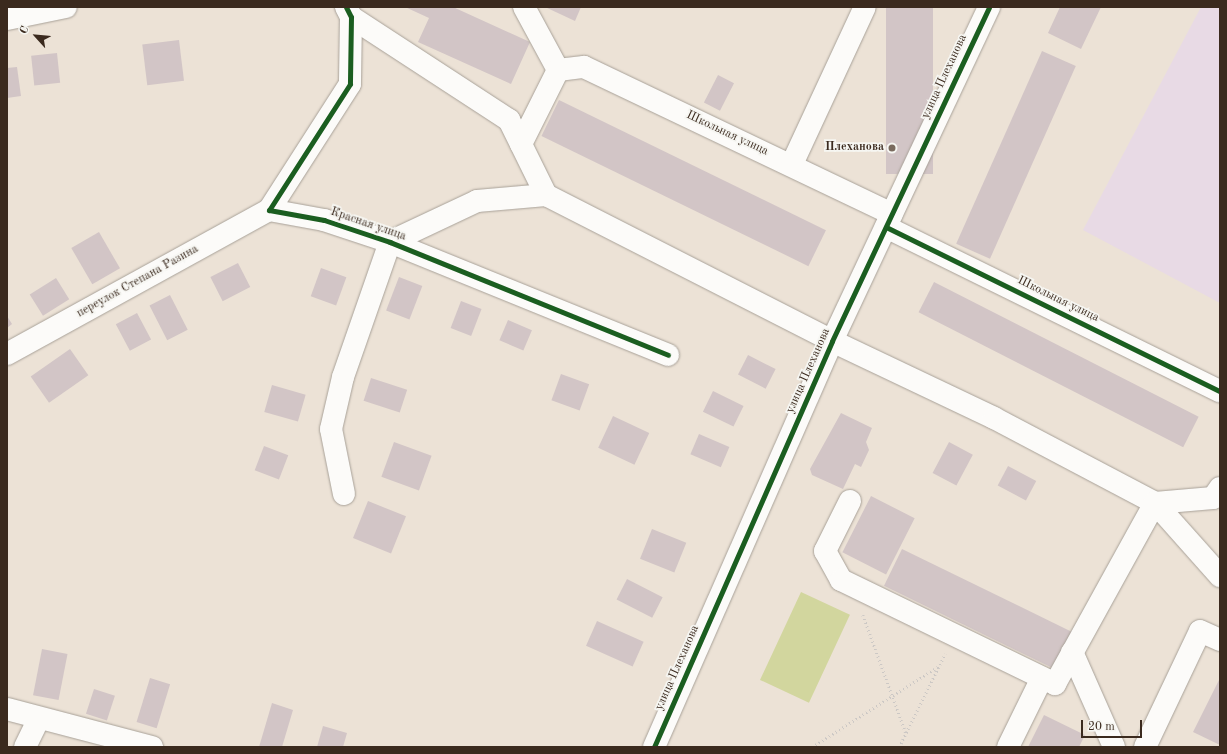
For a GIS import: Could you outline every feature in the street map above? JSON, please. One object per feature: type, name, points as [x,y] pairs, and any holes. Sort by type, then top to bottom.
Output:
[{"type":"street","points":[[7,19],[66,7]]},
{"type":"street","points":[[521,144],[558,70],[524,7]]},
{"type":"street","points":[[792,164],[865,7]]},
{"type":"street","name":"улица Плеханова","points":[[654,747],[832,341],[989,7]]},
{"type":"street","points":[[349,12],[509,120],[546,195]]},
{"type":"street","points":[[269,210],[350,84],[349,12]]},
{"type":"street","name":"Школьная улица","points":[[558,70],[584,67],[792,164],[889,221],[1220,391]]},
{"type":"street","points":[[344,494],[331,429],[343,377],[390,242],[477,201],[546,195],[832,341],[994,418],[1155,503],[1220,576]]},
{"type":"street","name":"Красная улица","points":[[269,210],[324,220],[390,242],[668,355]]},
{"type":"street","name":"переулок Степана Разина","points":[[7,354],[269,210]]},
{"type":"street","points":[[1155,503],[1213,498],[1220,488]]},
{"type":"street","points":[[850,501],[825,551],[840,580],[1055,684],[1155,503]]},
{"type":"street","points":[[1145,747],[1200,631],[1220,640]]},
{"type":"street","points":[[1072,652],[1114,747]]},
{"type":"street","points":[[1008,747],[1042,678]]},
{"type":"street","points":[[7,709],[152,747]]},
{"type":"street","points":[[25,747],[39,718]]},
{"type":"path","points":[[852,586],[906,733]]},
{"type":"path","points":[[899,747],[954,635]]},
{"type":"path","points":[[812,747],[939,666]]},
{"type":"shaded area","points":[[1201,7],[1220,7],[1220,303],[1083,230]]},
{"type":"green space","points":[[801,592],[850,615],[809,703],[760,680]]},
{"type":"building","points":[[405,7],[453,7],[530,42],[511,84],[418,42],[429,18]]},
{"type":"building","points":[[545,7],[581,7],[575,21]]},
{"type":"building","points":[[886,7],[933,7],[933,174],[886,174]]},
{"type":"building","points":[[1060,7],[1101,7],[1081,49],[1048,33]]},
{"type":"building","points":[[179,40],[184,81],[147,85],[142,45]]},
{"type":"building","points":[[1042,51],[1076,66],[990,259],[956,244]]},
{"type":"building","points":[[57,53],[60,83],[34,86],[31,56]]},
{"type":"building","points":[[17,67],[21,96],[7,98],[7,68]]},
{"type":"building","points":[[718,75],[734,83],[720,111],[704,103]]},
{"type":"building","points":[[559,100],[826,230],[808,266],[541,136]]},
{"type":"building","points":[[99,232],[120,268],[92,284],[71,248]]},
{"type":"building","points":[[238,263],[250,287],[223,301],[210,277]]},
{"type":"building","points":[[321,268],[346,277],[336,305],[311,296]]},
{"type":"building","points":[[399,277],[422,286],[409,320],[386,311]]},
{"type":"building","points":[[56,278],[69,299],[43,316],[30,294]]},
{"type":"building","points":[[934,282],[1199,417],[1183,447],[919,312]]},
{"type":"building","points":[[170,295],[188,330],[167,340],[150,305]]},
{"type":"building","points":[[461,301],[482,309],[471,336],[451,328]]},
{"type":"building","points":[[137,313],[151,339],[130,351],[116,324]]},
{"type":"building","points":[[7,316],[12,324],[7,328]]},
{"type":"building","points":[[508,320],[532,330],[523,350],[499,340]]},
{"type":"building","points":[[70,349],[88,375],[49,403],[31,377]]},
{"type":"building","points":[[748,355],[776,369],[766,389],[738,375]]},
{"type":"building","points":[[561,374],[589,384],[580,411],[551,400]]},
{"type":"building","points":[[371,378],[407,390],[400,413],[364,401]]},
{"type":"building","points":[[272,385],[306,395],[298,422],[264,412]]},
{"type":"building","points":[[713,391],[744,406],[733,427],[703,412]]},
{"type":"building","points":[[841,413],[872,428],[866,442],[869,450],[861,467],[855,464],[843,489],[812,475],[810,469]]},
{"type":"building","points":[[613,416],[649,433],[634,465],[598,448]]},
{"type":"building","points":[[699,434],[729,447],[721,467],[690,454]]},
{"type":"building","points":[[394,442],[432,456],[419,490],[381,477]]},
{"type":"building","points":[[949,442],[973,455],[956,486],[933,473]]},
{"type":"building","points":[[264,446],[288,455],[279,480],[255,470]]},
{"type":"building","points":[[1008,466],[1036,481],[1026,500],[998,485]]},
{"type":"building","points":[[871,496],[915,518],[886,574],[842,552]]},
{"type":"building","points":[[368,501],[406,516],[391,553],[353,538]]},
{"type":"building","points":[[652,529],[686,543],[674,573],[640,559]]},
{"type":"building","points":[[902,549],[1074,633],[1056,670],[884,586]]},
{"type":"building","points":[[627,579],[663,597],[652,618],[617,599]]},
{"type":"building","points":[[597,621],[644,642],[633,666],[586,646]]},
{"type":"building","points":[[42,649],[68,654],[59,700],[33,695]]},
{"type":"building","points":[[150,678],[170,684],[157,728],[137,722]]},
{"type":"building","points":[[1220,678],[1220,745],[1193,732]]},
{"type":"building","points":[[94,689],[115,696],[107,721],[86,714]]},
{"type":"building","points":[[272,703],[293,710],[282,747],[259,747]]},
{"type":"building","points":[[1044,715],[1085,735],[1079,747],[1028,747]]},
{"type":"building","points":[[323,726],[347,733],[343,747],[317,747]]},
{"type":"cycle path","points":[[346,7],[351,17],[350,84],[269,210],[324,220],[390,242],[668,355]]},
{"type":"cycle path","points":[[654,747],[832,341],[989,7]]},
{"type":"cycle path","points":[[886,227],[1220,391]]},
{"type":"place","name":"Плеханова","points":[[892,148]]}]
